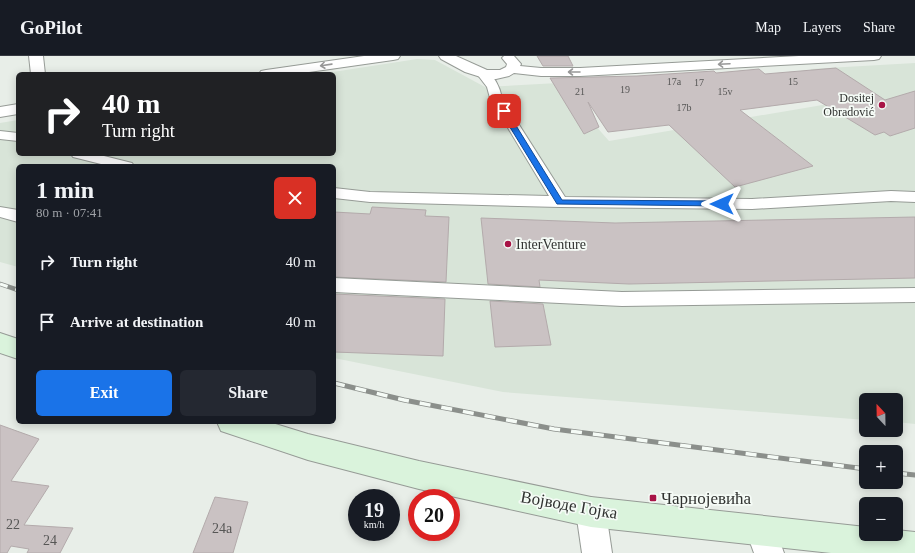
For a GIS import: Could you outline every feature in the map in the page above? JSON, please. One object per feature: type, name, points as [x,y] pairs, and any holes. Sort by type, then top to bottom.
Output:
[{"type":"street","points":[[36,56],[38,72]]},
{"type":"street","points":[[280,72],[393,56]]},
{"type":"street","points":[[446,56],[483,74],[500,74],[512,69],[541,72],[580,72],[874,56]]},
{"type":"street","points":[[506,56],[514,62],[512,69]]},
{"type":"street","points":[[613,70],[631,56]]},
{"type":"street","points":[[0,112],[16,110]]},
{"type":"street","points":[[0,343],[16,348]]},
{"type":"street","name":"Војводе Гојка","points":[[236,424],[308,447],[419,475],[591,512],[765,542],[915,548]]},
{"type":"street","points":[[591,512],[597,553]]},
{"type":"lane","points":[[483,74],[492,87],[496,98],[560,202]]},
{"type":"lane","points":[[0,134],[16,137]]},
{"type":"lane","points":[[86,156],[119,164]]},
{"type":"lane","points":[[336,193],[370,197],[560,202],[752,204],[891,196],[915,197]]},
{"type":"lane","points":[[0,212],[16,216]]},
{"type":"lane","points":[[336,285],[622,300],[915,295]]},
{"type":"shaded area","points":[[417,59],[435,60],[485,87],[558,83],[609,141],[852,100],[810,69],[915,63],[915,424],[903,423],[903,393],[859,393],[859,419],[503,392],[336,358],[336,164],[16,164],[16,266],[0,262],[0,123],[16,120],[16,156],[336,156],[336,72],[333,72]]},
{"type":"building","points":[[537,56],[568,56],[573,66],[543,66]]},
{"type":"building","points":[[836,68],[885,100],[915,91],[915,128],[890,136],[884,132],[875,135],[817,100],[740,110],[813,166],[735,187],[669,125],[608,132],[588,102],[599,127],[584,134],[550,78],[637,76],[714,71],[716,73],[759,69],[765,74]]},
{"type":"building","points":[[372,207],[426,210],[425,216],[449,217],[446,282],[336,277],[336,212],[370,214]]},
{"type":"building","points":[[915,217],[915,278],[629,284],[539,280],[540,287],[488,284],[481,218],[615,223]]},
{"type":"building","points":[[336,294],[445,299],[443,356],[336,352]]},
{"type":"building","points":[[490,301],[543,304],[551,345],[495,347]]},
{"type":"building","points":[[0,425],[39,439],[11,481],[49,486],[24,525],[73,528],[60,553],[27,553],[29,549],[11,546],[7,553],[0,553]]},
{"type":"building","points":[[215,497],[248,502],[233,553],[193,553]]},
{"type":"railway","points":[[0,284],[16,289]]},
{"type":"railway","points":[[336,383],[404,400],[554,429],[859,468]]},
{"type":"railway","points":[[903,474],[915,475]]},
{"type":"place","name":"Dositej Obradović","points":[[882,105]]},
{"type":"place","name":"InterVenture","points":[[508,244]]},
{"type":"place","name":"Чарнојевића","points":[[653,498]]},
{"type":"route","points":[[504,111],[560,202],[722,204]]}]
